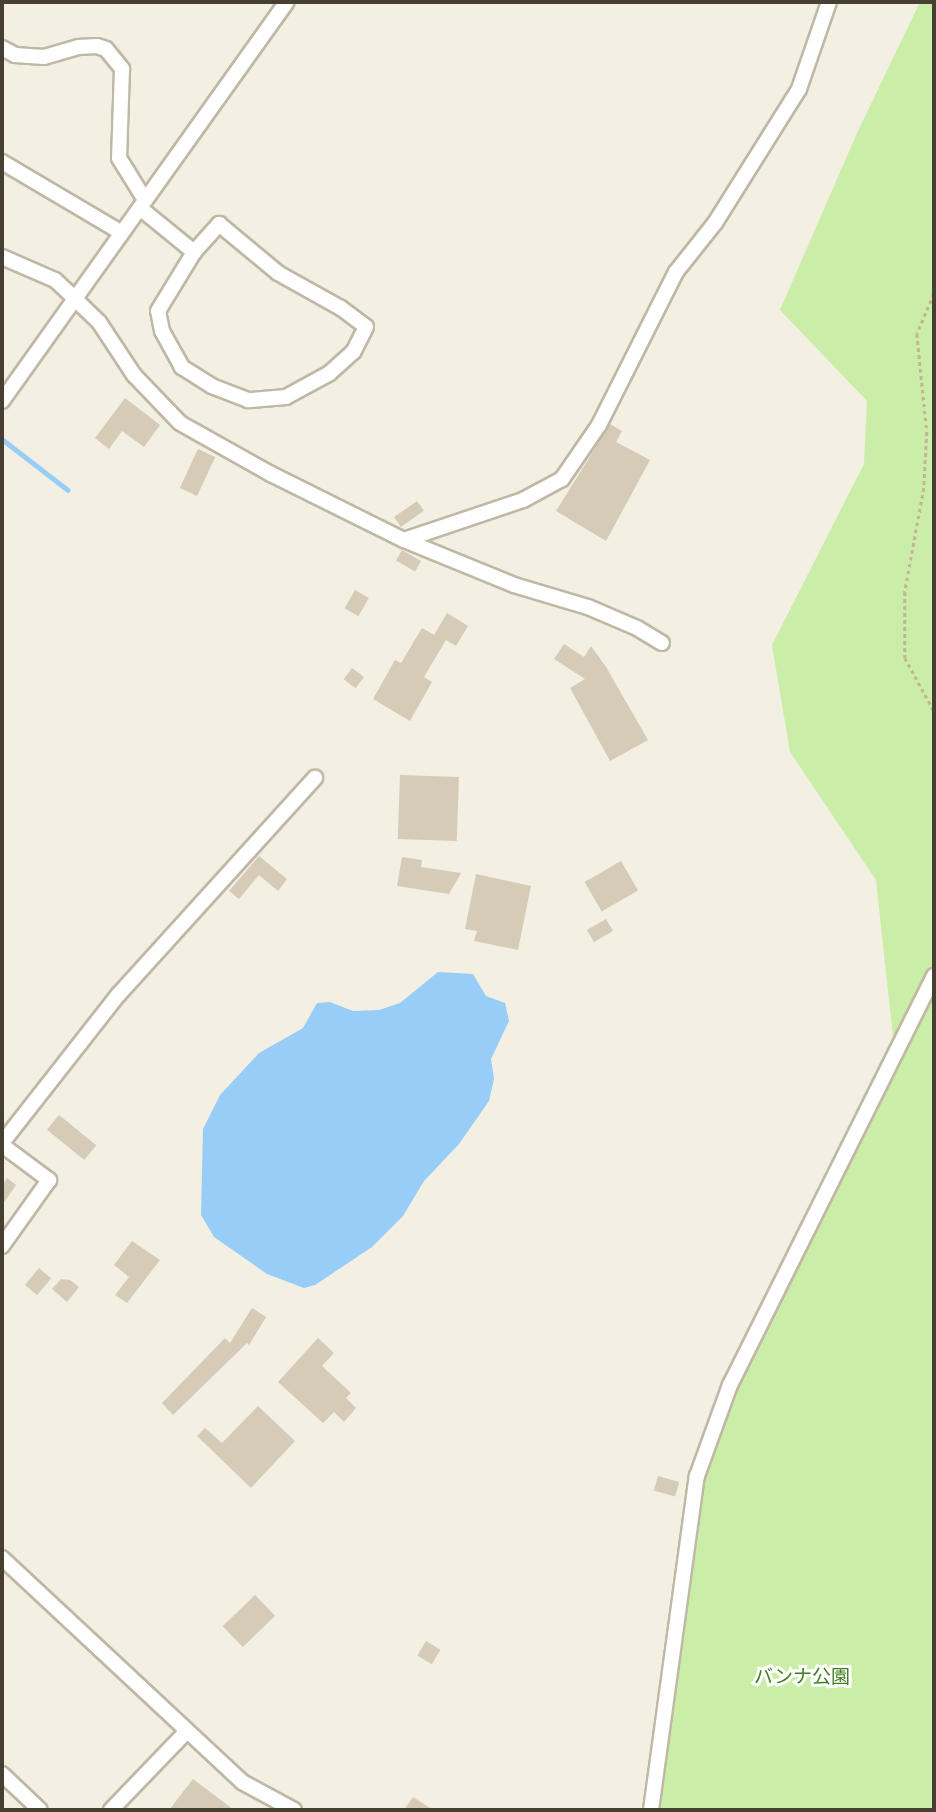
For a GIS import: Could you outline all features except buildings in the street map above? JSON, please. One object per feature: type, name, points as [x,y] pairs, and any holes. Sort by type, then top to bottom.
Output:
[{"type":"street","points":[[2,401],[287,2]]},
{"type":"street","points":[[404,540],[523,500],[562,479],[599,425],[676,272],[715,223],[799,89],[829,2]]},
{"type":"street","points":[[2,48],[15,55],[44,57],[78,47],[97,46],[106,49],[122,69],[119,158],[142,204],[194,252]]},
{"type":"street","points":[[2,162],[122,233]]},
{"type":"street","points":[[219,224],[278,273],[341,308],[366,327],[353,352],[330,373],[286,397],[248,400],[212,386],[182,366],[162,331],[158,311],[194,252],[219,224]]},
{"type":"street","points":[[2,257],[55,280],[99,322],[134,375],[180,423],[271,474],[404,540],[514,585],[588,607],[637,628],[662,643]]},
{"type":"street","points":[[2,1246],[49,1180],[2,1144],[119,994],[314,778]]},
{"type":"street","points":[[651,1810],[697,1476],[730,1385],[934,976]]},
{"type":"street","points":[[2,1558],[242,1782],[294,1810]]},
{"type":"street","points":[[111,1810],[186,1732]]},
{"type":"street","points":[[2,1774],[40,1810]]},
{"type":"path","points":[[934,294],[918,334],[927,432],[924,488],[905,605],[905,658],[934,711]]},
{"type":"green space","name":"バンナ公園","points":[[920,2],[934,2],[934,1810],[651,1810],[697,1476],[730,1385],[895,1055],[876,880],[790,752],[772,645],[864,464],[867,401],[780,310],[858,131]]},
{"type":"water","points":[[438,972],[473,974],[486,996],[505,1003],[509,1021],[491,1059],[494,1079],[489,1101],[459,1144],[424,1181],[403,1216],[372,1247],[315,1285],[304,1288],[267,1274],[214,1237],[201,1215],[203,1129],[220,1095],[259,1053],[303,1028],[317,1003],[330,1002],[353,1011],[379,1010],[400,1003]]},
{"type":"waterway","points":[[2,439],[68,490]]}]
